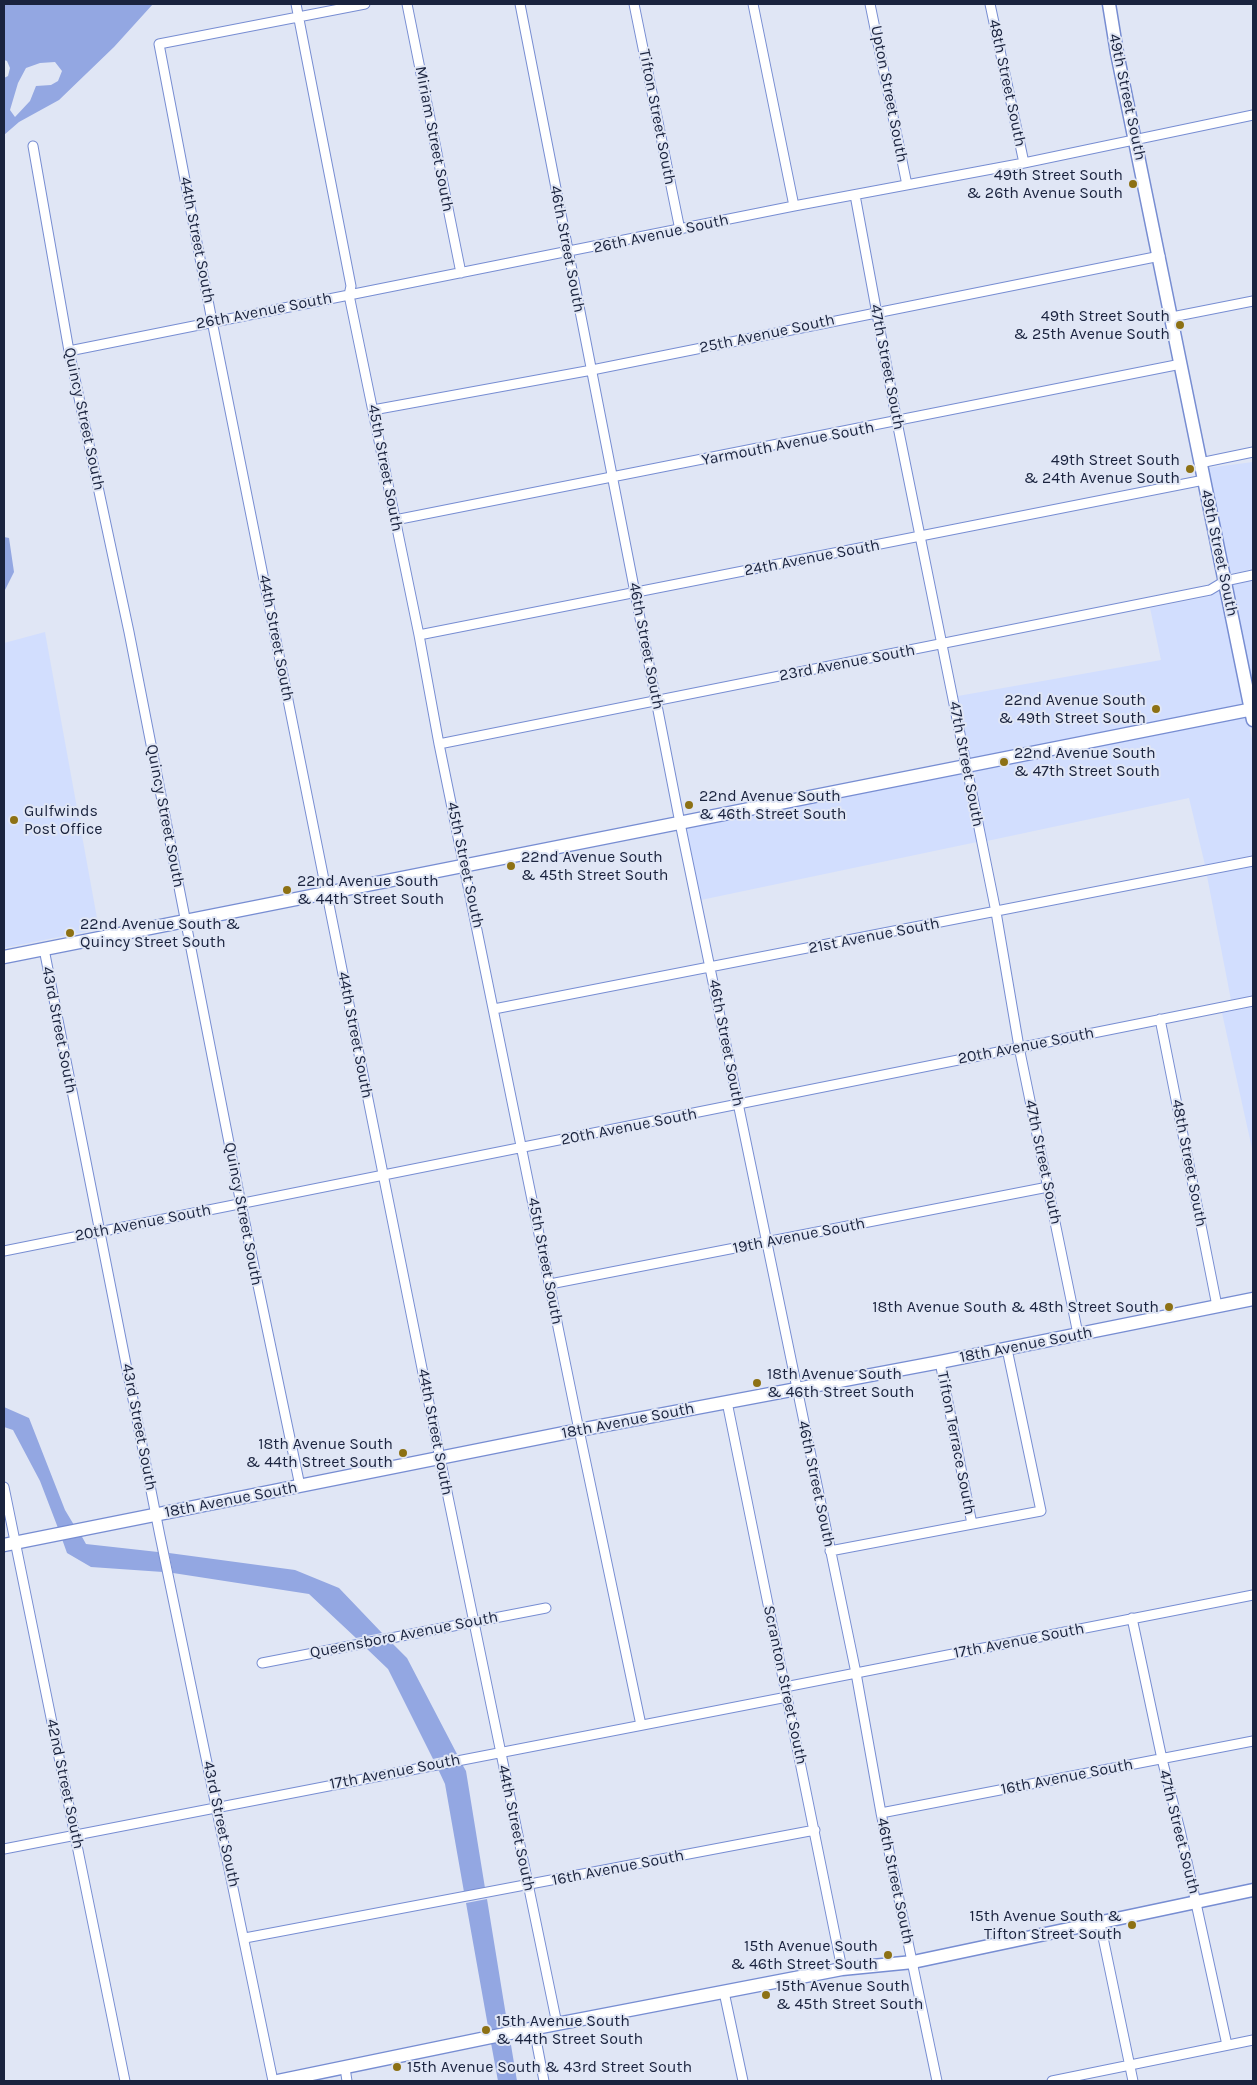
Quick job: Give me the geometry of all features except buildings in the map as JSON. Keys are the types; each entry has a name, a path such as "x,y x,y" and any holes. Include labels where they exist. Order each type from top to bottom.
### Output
{"street":[{"name":"45th Street South","path":"296,4 351,286 349,295 419,634 439,744 641,1724"},
{"path":"298,17 365,4"},
{"name":"Miriam Street South","path":"407,4 461,274"},
{"name":"46th Street South","path":"520,4 680,823 856,1673 881,1813 937,2081"},
{"name":"Tifton Street South","path":"634,4 680,230"},
{"path":"753,4 794,206"},
{"name":"Upton Street South","path":"870,4 907,185"},
{"name":"48th Street South","path":"990,4 1024,163"},
{"name":"49th Street South","path":"1109,4 1117,53 1160,256 1200,463 1253,713"},
{"name":"44th Street South","path":"298,17 159,44 212,321 440,1458 557,2024"},
{"path":"1252,115 1253,125"},
{"name":"26th Avenue South","path":"69,350 568,253 794,206 1024,163 1135,138 1252,115"},
{"name":"Quincy Street South","path":"33,146 69,350 129,632 241,1204 300,1486"},
{"name":"47th Street South","path":"855,195 897,422 996,912 1019,1048 1078,1334"},
{"name":"25th Avenue South","path":"373,410 592,370 1160,256"},
{"path":"1172,317 1253,301"},
{"name":"Yarmouth Avenue South","path":"395,520 897,422 1181,364"},
{"path":"1200,463 1253,452"},
{"name":"24th Avenue South","path":"419,634 636,593 1204,480"},
{"name":"23rd Avenue South","path":"439,744 1210,590 1225,581 1253,575"},
{"path":"4,957 966,766 1253,713"},
{"name":"21st Avenue South","path":"494,1009 1253,861"},
{"name":"43rd Street South","path":"44,949 156,1515 245,1938 273,2081"},
{"name":"20th Avenue South","path":"4,1251 1253,1001"},
{"name":"48th Street South","path":"1160,1019 1217,1306"},
{"name":"19th Avenue South","path":"550,1284 1048,1187"},
{"name":"18th Avenue South","path":"9,1544 579,1430 1007,1349 1253,1299"},
{"path":"830,1552 1041,1511 1007,1349"},
{"name":"Tifton Terrace South","path":"940,1362 972,1524"},
{"name":"Scranton Street South","path":"727,1402 842,1969"},
{"name":"42nd Street South","path":"4,1486 9,1544 75,1834 125,2081"},
{"name":"17th Avenue South","path":"785,1687 1253,1595"},
{"name":"Queensboro Avenue South","path":"262,1663 546,1608"},
{"name":"47th Street South","path":"1132,1618 1227,2045"},
{"name":"17th Avenue South","path":"4,1849 786,1697"},
{"name":"16th Avenue South","path":"881,1813 1253,1741"},
{"name":"16th Avenue South","path":"245,1938 815,1830"},
{"path":"278,2081 557,2024 842,1969 913,1962 1253,1890"},
{"path":"1100,1923 1133,2081"},
{"path":"724,1992 743,2081"},
{"path":"534,2029 544,2081"},
{"path":"1052,2081 1253,2040"},
{"path":"345,2068 347,2081"}],"shaded area":[{"path":"1253,462 1253,569 1228,574 1206,468"},
{"path":"1253,581 1253,695 1231,585"},
{"path":"1221,590 1245,705 970,760 958,696 1161,660 1150,608 1211,596"},
{"path":"45,632 99,929 4,948 4,643"},
{"path":"1247,716 1253,745 1253,855 1205,865 1189,798 987,841 972,770"},
{"path":"963,772 977,842 701,900 686,827"},
{"path":"1253,866 1253,995 1231,1000 1207,876"},
{"path":"1253,1007 1253,1153 1222,1013"}],"water":[{"path":"4,4 153,4 114,47 59,100 19,122 4,135 4,78 8,76 10,68 7,61 4,60","holes":["55,62 62,71 58,81 51,85 36,86 30,101 15,117 10,110 18,83 26,68 40,63"]},
{"path":"4,537 9,538 14,572 4,592"},
{"path":"4,1407 29,1418 65,1510 74,1525 58,1528 40,1481 13,1430 4,1427"},
{"path":"81,1535 86,1544 158,1552 163,1572 91,1567 67,1553 62,1539"},
{"path":"169,1553 295,1570 339,1588 382,1633 356,1638 309,1594 173,1573"},
{"path":"392,1643 407,1658 457,1754 433,1759 388,1669 366,1648"},
{"path":"462,1764 466,1771 485,1888 464,1892 445,1784 438,1769"},
{"path":"487,1899 508,2028 489,2032 466,1903"},
{"path":"510,2039 517,2081 498,2081 491,2043"}],"place":[{"name":"49th Street South & 26th Avenue South","path":"1133,184"},
{"name":"49th Street South & 25th Avenue South","path":"1180,325"},
{"name":"49th Street South & 24th Avenue South","path":"1190,469"},
{"name":"22nd Avenue South & 49th Street South","path":"1156,709"},
{"name":"22nd Avenue South & 47th Street South","path":"1004,762"},
{"name":"22nd Avenue South & 46th Street South","path":"689,805"},
{"name":"Gulfwinds Post Office","path":"14,820"},
{"name":"22nd Avenue South & 45th Street South","path":"511,866"},
{"name":"22nd Avenue South & 44th Street South","path":"287,890"},
{"name":"22nd Avenue South & Quincy Street South","path":"70,933"},
{"name":"18th Avenue South & 48th Street South","path":"1169,1307"},
{"name":"18th Avenue South & 46th Street South","path":"757,1383"},
{"name":"18th Avenue South & 44th Street South","path":"403,1453"},
{"name":"15th Avenue South & Tifton Street South","path":"1132,1925"},
{"name":"15th Avenue South & 46th Street South","path":"888,1955"},
{"name":"15th Avenue South & 45th Street South","path":"766,1995"},
{"name":"15th Avenue South & 44th Street South","path":"486,2030"},
{"name":"15th Avenue South & 43rd Street South","path":"397,2067"}]}
